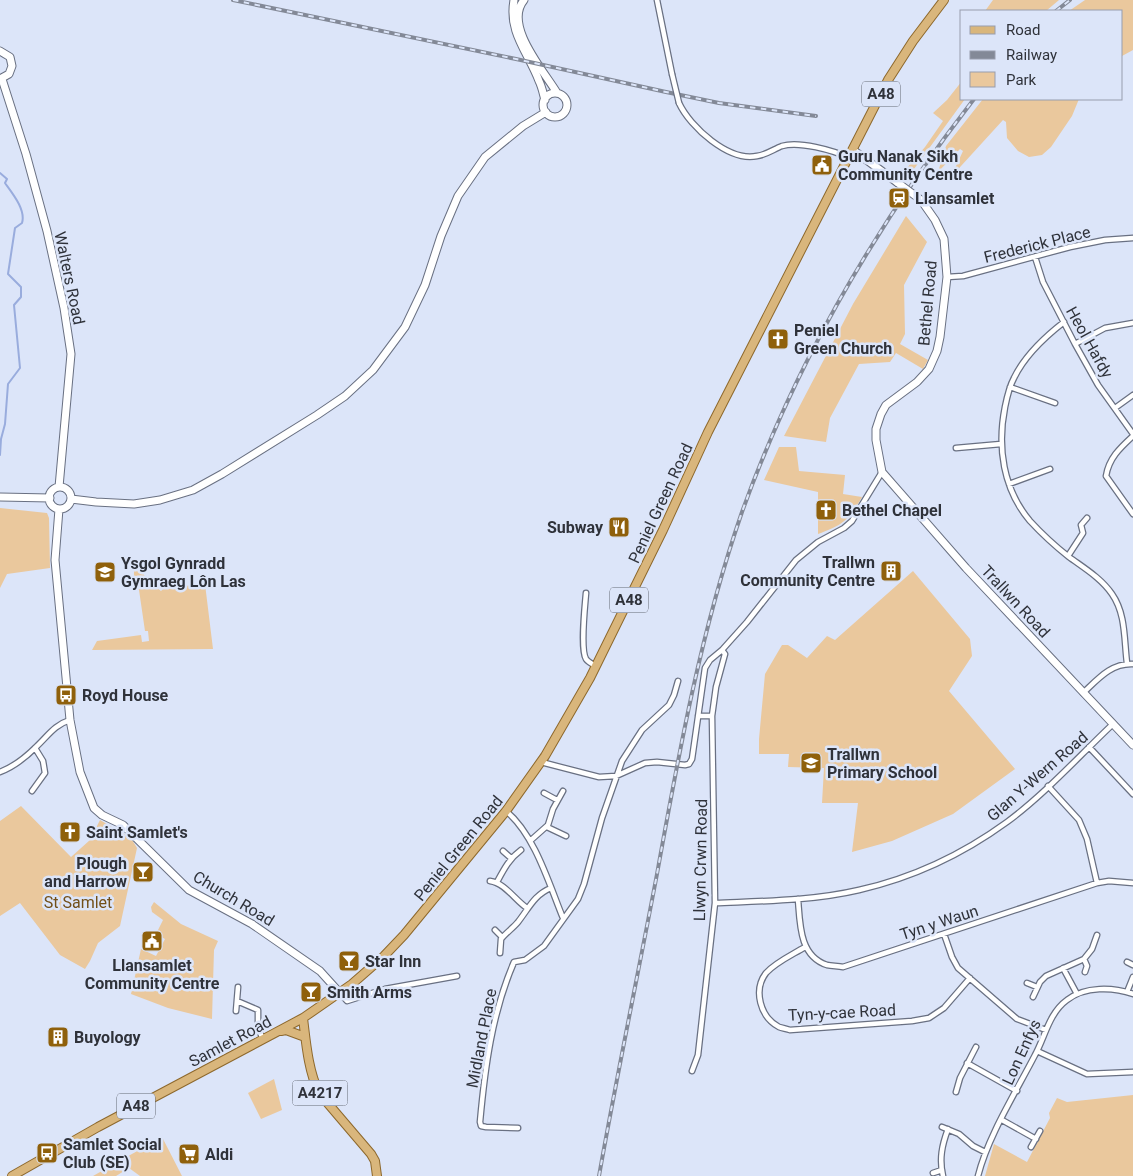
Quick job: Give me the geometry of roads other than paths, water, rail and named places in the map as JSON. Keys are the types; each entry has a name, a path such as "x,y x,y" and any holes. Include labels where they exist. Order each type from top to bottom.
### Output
{"main road":[{"name":"Peniel Green Road","path":"303,1018 366,972 404,935 506,811 541,762 570,715 596,666 713,424 895,67 944,0"},
{"name":"Samlet Road","path":"12,1176 98,1127 303,1018"},
{"name":"A4217","path":"303,1018 305,1037 319,1093 371,1154 377,1176"},
{"path":"274,1033 286,1030 305,1037"}],"street":[{"path":"514,0 512,17 515,30 540,81 546,112"},
{"path":"524,0 517,16 526,45 557,93 561,94 566,100 565,111 556,116 546,112"},
{"path":"657,0 679,103 686,114 709,138 725,149 741,156 757,156 790,145 830,150 848,158"},
{"path":"0,51 10,57 12,66 9,74 1,79"},
{"name":"Walters Road","path":"1,79 26,154 47,231 64,308 71,354 59,487"},
{"path":"545,100 549,95 557,93"},
{"path":"71,499 134,504 160,500 192,490 222,474 317,416 345,396 373,370 405,327 424,285 440,236 463,188 485,157 522,126 546,112"},
{"name":"Bethel Road","path":"852,150 921,200 935,220 944,239 947,276 940,337 934,361 917,382 886,405 879,421 876,440 882,472"},
{"name":"Frederick Place","path":"947,276 963,276 1070,247 1105,240 1133,238"},
{"name":"Heol Hafdy","path":"1035,257 1043,282 1075,344 1098,384 1133,435"},
{"path":"1064,322 1048,335 1014,376 1003,417 1001,444 1003,464 1018,505 1031,522 1068,556 1094,575 1112,594 1122,611 1126,663"},
{"path":"1075,344 1105,328 1133,323"},
{"path":"1010,387 1055,403"},
{"path":"1114,408 1133,395"},
{"path":"1133,435 1114,455 1108,465 1106,476 1133,514"},
{"path":"956,448 1001,444"},
{"path":"1009,484 1050,468"},
{"path":"541,762 599,777 616,776 645,764 657,762 689,764 692,759 705,668 710,660 722,650 747,622 796,560 818,542 852,522 882,472"},
{"name":"Trallwn Road","path":"882,472 966,568 1133,746"},
{"path":"59,487 66,489 71,499 67,507 59,509 52,505 50,498 52,491 59,487"},
{"path":"0,497 50,498"},
{"path":"0,772 12,766 35,748 59,723 70,720 55,560 59,509"},
{"path":"1068,556 1083,533 1082,525 1087,518"},
{"path":"586,593 583,637 584,655 589,662 596,666"},
{"name":"Llwyn Crwn Road","path":"692,1071 698,1055 715,903 712,716 716,687 725,654 722,650"},
{"path":"1083,693 1114,666 1126,663 1133,664"},
{"name":"Midland Place","path":"518,1128 486,1127 481,1126 480,1122 486,1064 496,1011 514,962 525,960 544,946 578,899 622,761 642,730 669,705 678,681"},
{"path":"698,716 712,716"},
{"name":"Church Road","path":"70,720 80,772 94,808 102,815 123,825 189,890 252,924 320,971 339,992"},
{"name":"Glan Y-Wern Road","path":"715,903 798,899 859,890 898,879 937,864 971,846 1008,821 1113,724"},
{"path":"1089,747 1133,794"},
{"path":"32,791 45,773 43,761 35,748"},
{"path":"1048,786 1079,820 1087,839 1097,883"},
{"path":"530,841 547,827 557,800 563,791"},
{"path":"544,793 557,800"},
{"path":"506,811 521,825 530,841 563,918"},
{"path":"547,827 566,836"},
{"path":"497,882 511,858 521,850"},
{"path":"503,851 511,858"},
{"path":"490,881 497,882 527,908"},
{"name":"Tyn y Waun","path":"805,947 812,955 826,964 843,967 1097,883 1109,881 1133,883"},
{"path":"500,953 502,937 517,923 536,897 551,888"},
{"path":"798,899 800,931 805,947"},
{"path":"495,930 502,937"},
{"path":"944,934 952,958 958,968 1017,1019 1046,1030"},
{"path":"1033,997 1040,982 1046,976 1084,959 1092,949 1097,934"},
{"name":"Tyn-y-cae Road","path":"805,947 775,965 766,973 759,988 760,999 767,1016 779,1027 790,1030 912,1021 929,1018 944,1008 970,978"},
{"path":"1084,959 1087,966 1085,972"},
{"path":"1127,962 1133,965"},
{"path":"1063,968 1077,994"},
{"path":"339,992 347,1001 385,989 457,976"},
{"path":"1127,992 1133,976"},
{"path":"1027,983 1037,988"},
{"path":"236,1011 238,987"},
{"name":"Lon Enfys","path":"978,1176 985,1152 1038,1051 1057,1009 1067,999 1085,991 1099,989 1133,994"},
{"path":"236,1001 258,1010 258,1028 263,1039"},
{"path":"956,1092 960,1078 976,1047"},
{"path":"1038,1051 1087,1074 1133,1072"},
{"path":"968,1063 1017,1091"},
{"path":"1002,1120 1036,1139"},
{"path":"942,1127 959,1134 973,1146 985,1152"},
{"path":"933,1173 942,1173 940,1163 941,1151 948,1129"},
{"path":"1031,1147 1040,1131"}],"waterway":[{"path":"0,173 7,179 5,183 18,202 23,218 22,223 15,228 8,274 21,287 21,297 14,305 20,368 8,384 0,455"}],"railway":[{"path":"233,0 719,103 816,116"},
{"path":"1057,10 1070,0"},
{"path":"599,1176 692,692 727,556 742,512 763,456 787,402 841,296 904,196 973,100"}],"place":[{"name":"Guru Nanak Sikh Community Centre","path":"822,165"},
{"name":"Llansamlet","path":"899,198"},
{"name":"Peniel Green Church","path":"778,339"},
{"name":"Bethel Chapel","path":"826,510"},
{"name":"Subway","path":"619,527"},
{"name":"Trallwn Community Centre","path":"891,571"},
{"name":"Ysgol Gynradd Gymraeg Lôn Las","path":"105,572"},
{"name":"Royd House","path":"66,695"},
{"name":"Trallwn Primary School","path":"811,763"},
{"name":"Saint Samlet's","path":"70,832"},
{"name":"Plough and Harrow","path":"143,872"},
{"name":"Llansamlet Community Centre","path":"152,941"},
{"name":"Star Inn","path":"349,961"},
{"name":"Smith Arms","path":"311,992"},
{"name":"Buyology","path":"58,1037"},
{"name":"Samlet Social Club (SE)","path":"47,1153"},
{"name":"Aldi","path":"189,1154"}],"park label":[{"name":"St Samlet","path":"78,902"}]}
